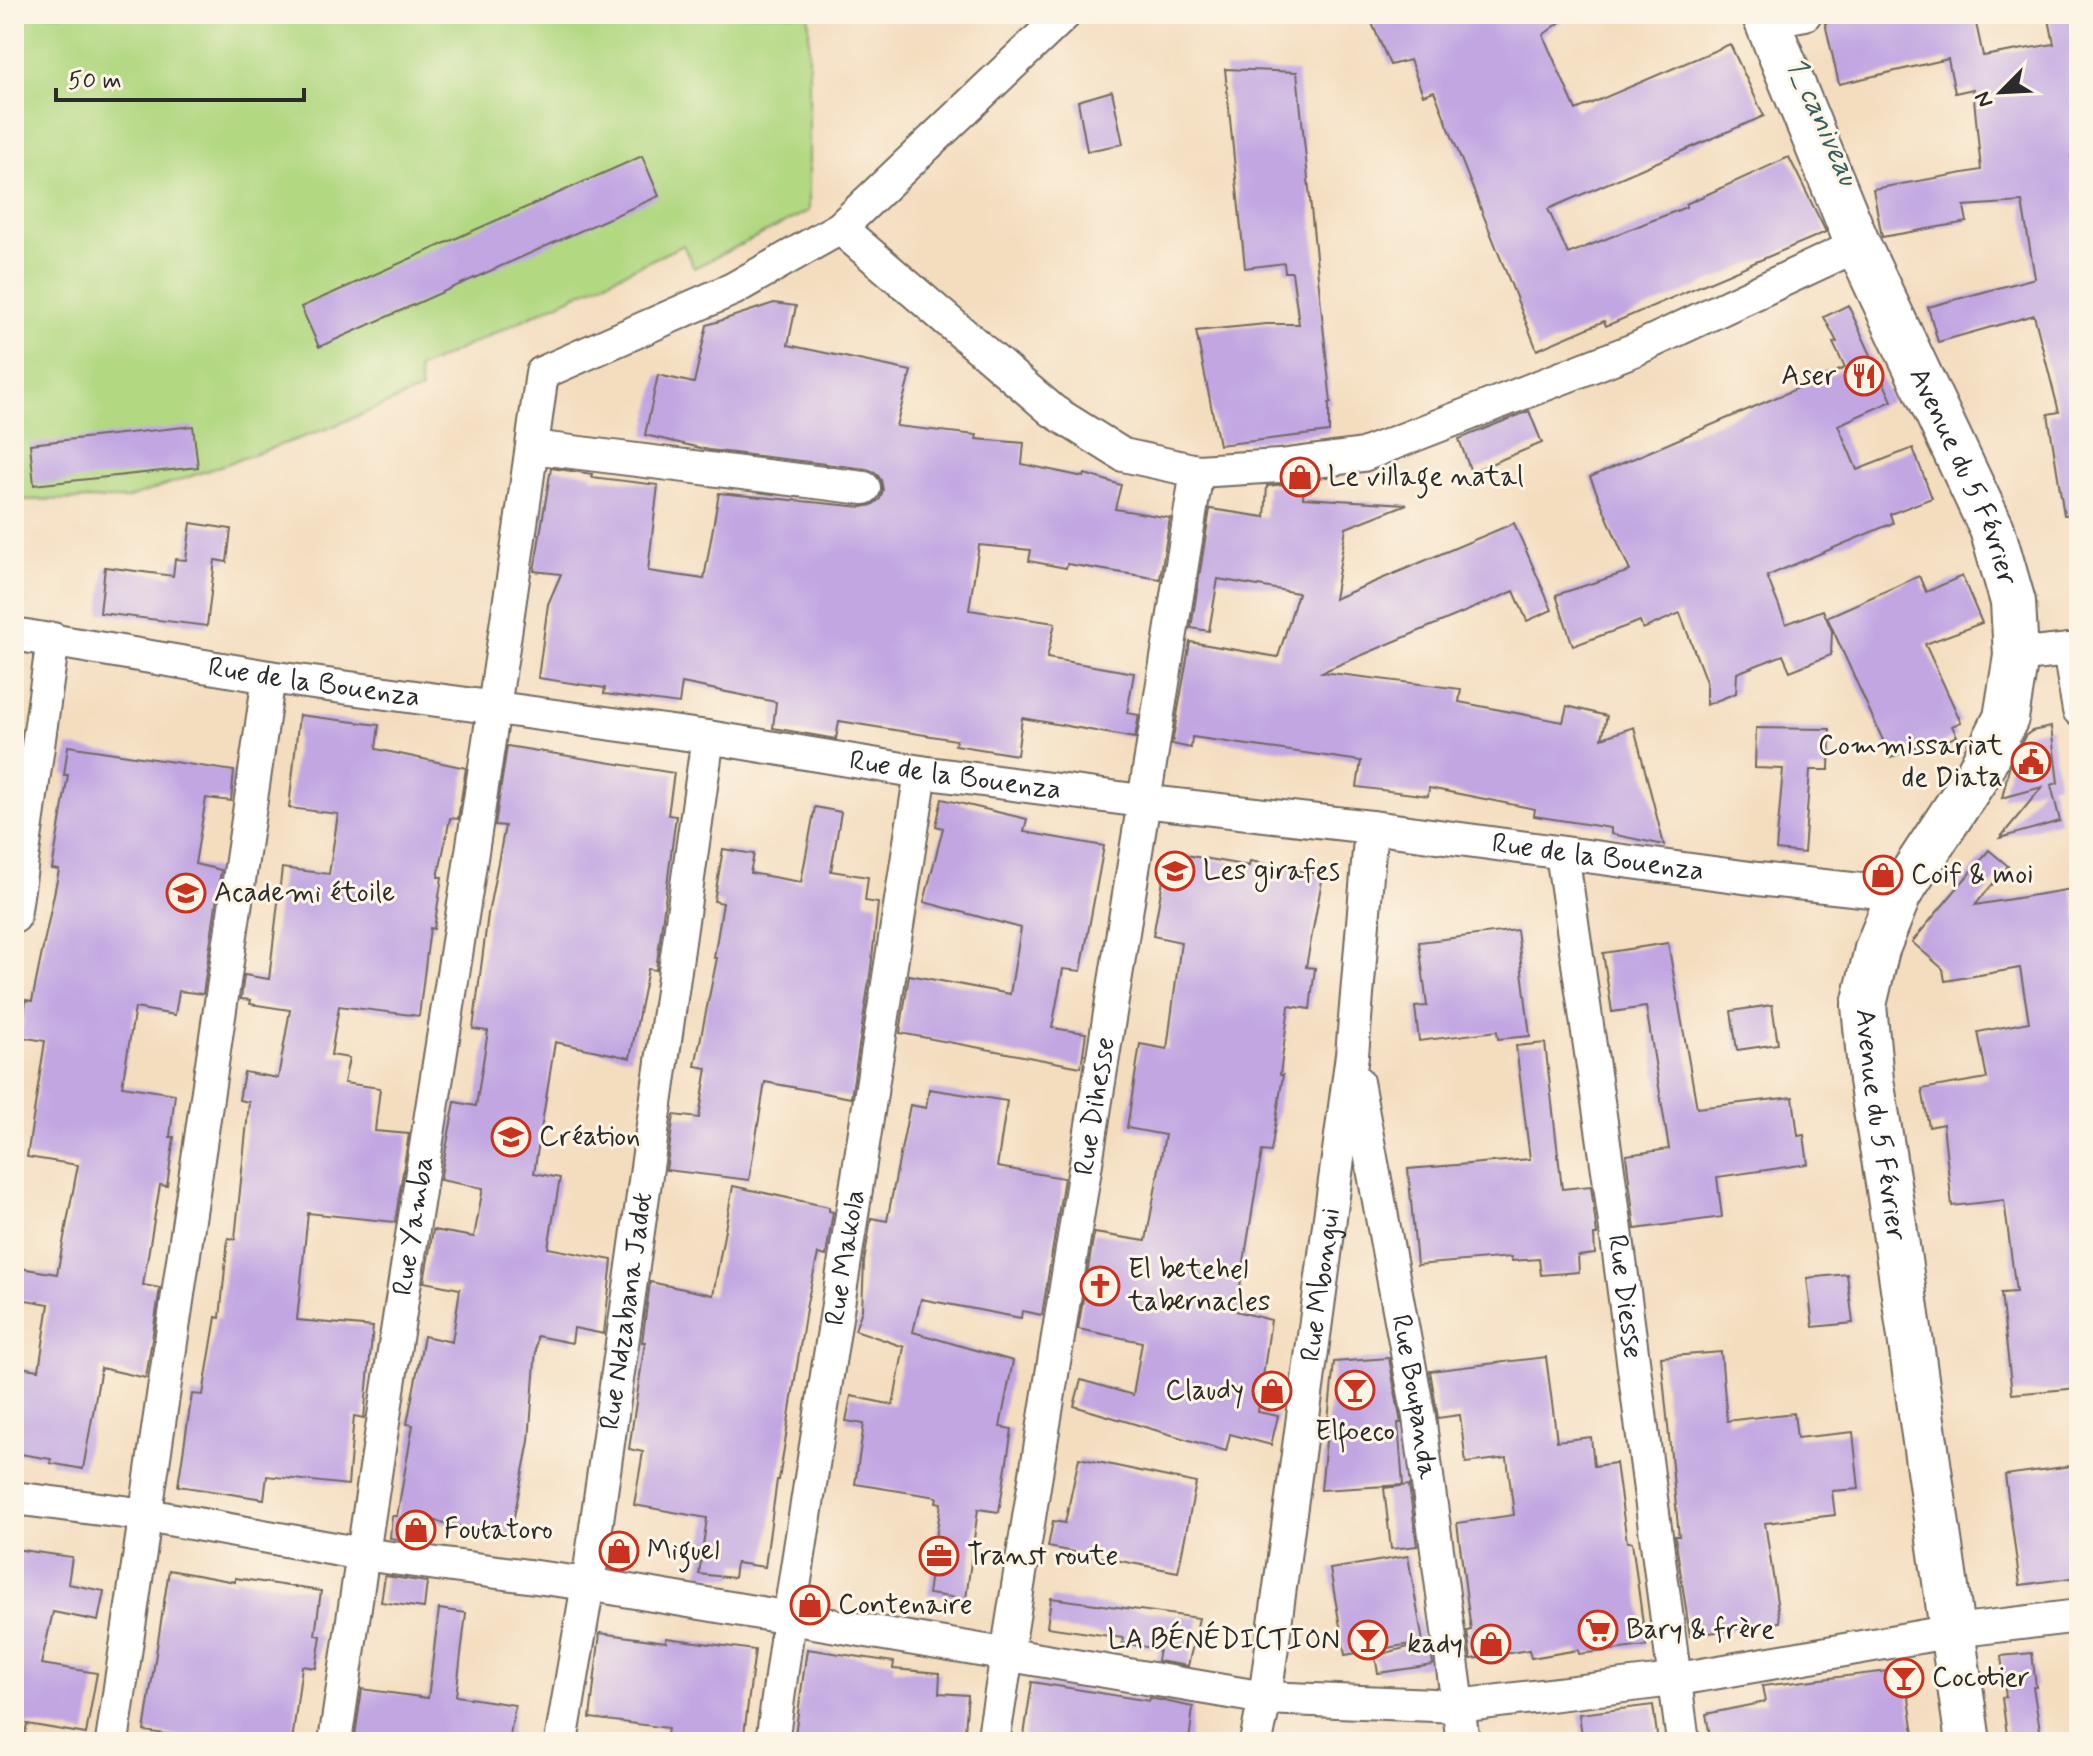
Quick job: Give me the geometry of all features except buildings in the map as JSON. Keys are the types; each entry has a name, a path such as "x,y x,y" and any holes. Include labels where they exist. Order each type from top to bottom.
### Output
{"street":[{"path":"1065,14 840,228 1053,411 1123,455 1197,471 1280,466 1363,455 1636,349 1858,245"},
{"name":"Avenue du 5 Février","path":"1779,16 1858,245 1992,529 2013,602 2016,656 2006,718 1978,774 1899,894 1877,949 1864,1005 1871,1080 1968,1742"},
{"name":"Rue Yamba","path":"335,1742 495,710 542,373 733,289 840,228"},
{"path":"532,447 864,488"},
{"name":"Rue Dihesse","path":"993,1742 1197,471"},
{"name":"Rue de la Bouenza","path":"14,634 269,677 708,737 921,772 1899,894"},
{"path":"14,917 53,639"},
{"path":"2016,656 2074,650 2079,710"},
{"path":"112,1742 269,677"},
{"name":"Rue Ndzabana Jadot","path":"561,1742 588,1584 708,737"},
{"name":"Rue Makola","path":"772,1742 921,772"},
{"name":"Rue Mbongui","path":"1256,1742 1265,1698 1352,1055 1371,827"},
{"name":"Rue Diesse","path":"1562,853 1609,1177 1683,1742"},
{"name":"Rue Boupanda","path":"1352,1055 1419,1417 1463,1742"},
{"path":"14,1498 147,1515 362,1554 588,1584 1265,1698 1458,1706 1673,1680 1953,1631 2079,1616"}],"green space":[{"path":"14,14 809,14 809,211 694,268 683,245 418,369 421,390 326,429 126,499 14,500"}],"place":[{"name":"Aser","path":"1864,376"},
{"name":"Le village natal","path":"1300,477"},
{"name":"Commissariat de Diata","path":"2031,762"},
{"name":"Les girafes","path":"1175,871"},
{"name":"Coif & moi","path":"1883,875"},
{"name":"Academi étoile","path":"186,893"},
{"name":"Création","path":"511,1137"},
{"name":"El betehel tabernacles","path":"1100,1286"},
{"name":"Elfoeco","path":"1355,1390"},
{"name":"Claudy","path":"1272,1391"},
{"name":"Foutatoro","path":"416,1530"},
{"name":"Miguel","path":"619,1551"},
{"name":"Transt route","path":"939,1556"},
{"name":"Contenaire","path":"810,1605"},
{"name":"Bary & frère","path":"1598,1630"},
{"name":"LA BÉNÉDICTION","path":"1368,1640"},
{"name":"kady","path":"1491,1644"},
{"name":"Cocotier","path":"1904,1678"}],"water label":[{"name":"1_caniveau","path":"1822,121"}]}
